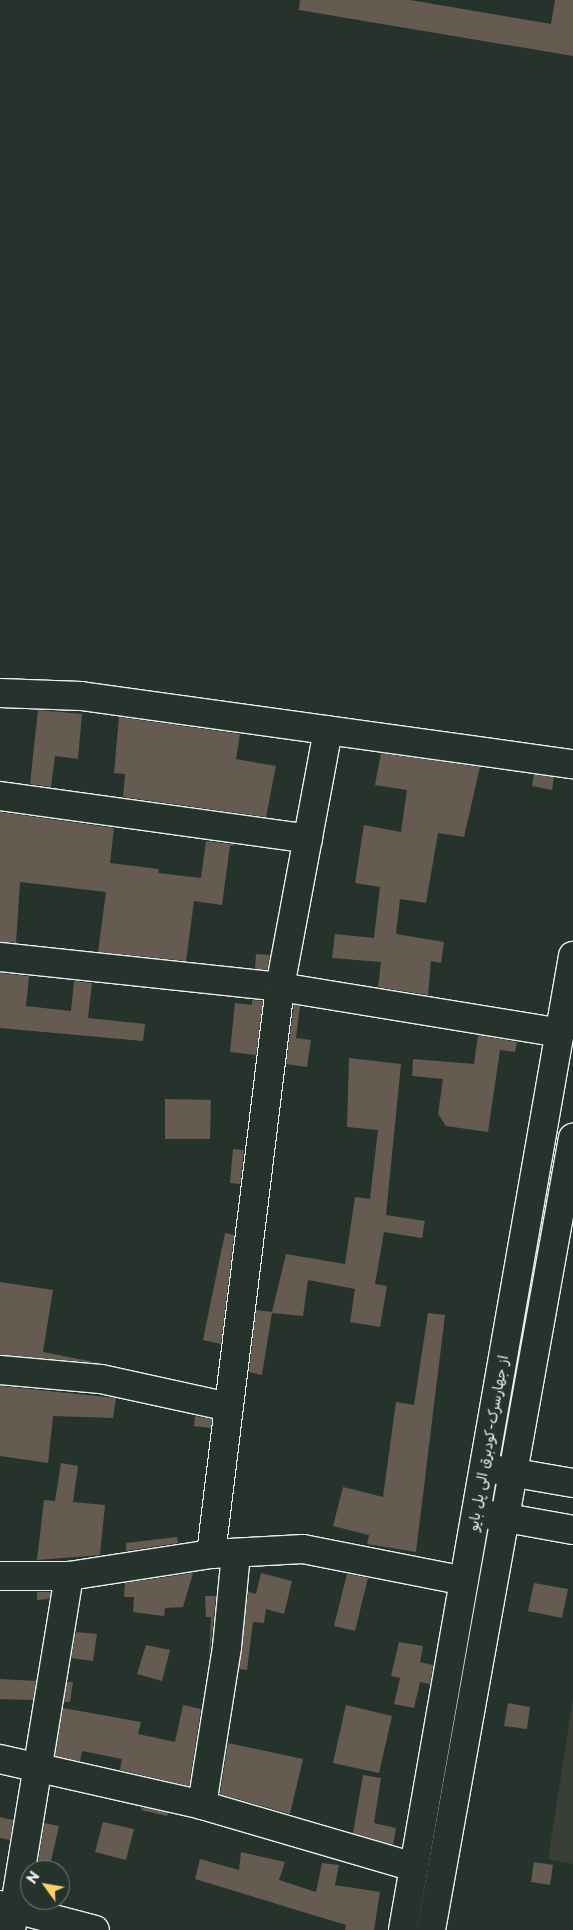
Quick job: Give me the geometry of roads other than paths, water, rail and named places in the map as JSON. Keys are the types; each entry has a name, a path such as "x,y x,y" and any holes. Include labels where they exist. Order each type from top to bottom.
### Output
{"street":[{"path":"0,693 81,696 573,764"},
{"path":"202,1806 225,1665 223,1553 225,1406 280,987 328,730"},
{"path":"0,796 308,839"},
{"name":"از جهارسرک-کودبرق الی پل بایو","path":"403,1930 573,956"},
{"path":"0,957 280,987 560,1033"},
{"path":"431,1930 508,1518 573,1138"},
{"path":"0,1370 102,1379 225,1406"},
{"path":"484,1467 573,1483"},
{"path":"476,1512 573,1530"},
{"path":"0,1576 69,1576 223,1553 303,1549 464,1581"},
{"path":"69,1576 40,1766 9,1914 95,1930"},
{"path":"0,1759 40,1766 202,1806 414,1867"}]}
